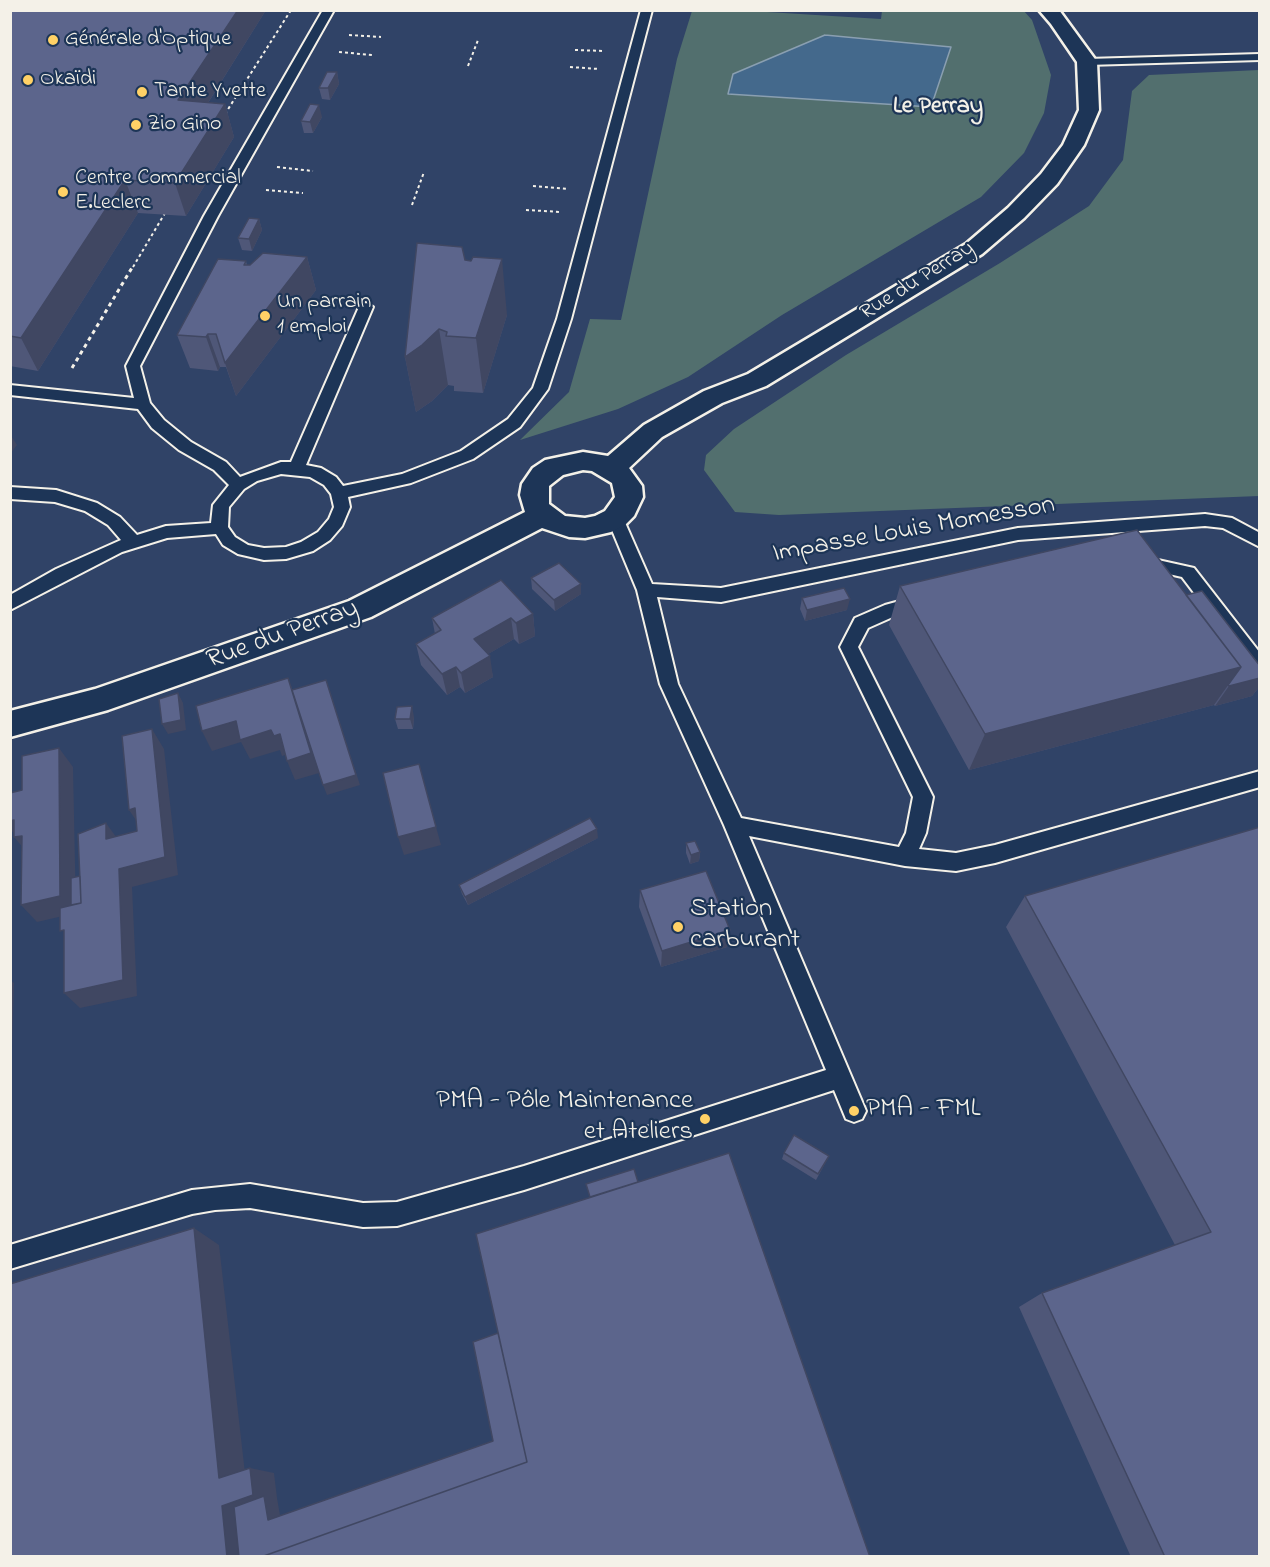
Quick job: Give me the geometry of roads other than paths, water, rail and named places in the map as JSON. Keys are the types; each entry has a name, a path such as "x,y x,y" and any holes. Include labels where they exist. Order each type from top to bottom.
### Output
{"street":[{"path":"1048,10 1058,20 1087,62"},
{"name":"Rue du Perray","path":"611,468 653,431 713,397 757,380 974,249 1016,213 1049,179 1072,145 1089,110 1087,62"},
{"path":"568,462 598,462 611,468 622,476 628,486 629,498 624,509 615,518 601,525 585,528 569,527 555,523 543,515 536,506 534,495 537,484 543,475 555,467 568,462"},
{"name":"Rue du Perray","path":"10,724 97,701 360,609 543,515"}],"lane":[{"path":"238,485 219,466 185,447 158,424 143,404 133,366 211,216 329,10"},
{"path":"339,493 405,479 467,455 514,423 540,390 564,319 647,10"},
{"path":"1087,62 1260,57"},
{"path":"297,468 366,307"},
{"path":"10,390 143,404"},
{"path":"297,468 315,472 330,481 339,493 342,507 336,522 324,536 307,547 286,553 264,554 244,550 229,541 220,528 221,506 238,485 265,471 297,468"},
{"path":"10,493 56,496 90,507 114,521 134,543"},
{"path":"615,518 646,590 669,684 734,825 854,1111"},
{"name":"Impasse Louis Momesson","path":"646,590 721,595 1018,534 1205,520 1226,522 1260,541"},
{"path":"10,604 62,574 134,543 166,532 220,528"},
{"path":"1125,561 1145,562 1188,572 1260,667"},
{"path":"905,857 916,833 923,797 849,647 861,623 891,610 937,599"},
{"path":"734,825 905,857 956,862 985,856 1260,779"},
{"path":"10,1257 192,1202 214,1198 250,1196 363,1215 397,1214 524,1178 840,1077"}],"water":[{"path":"825,35 951,47 931,107 728,94 733,74"}],"place":[{"name":"Générale d'Optique","path":"53,40"},
{"name":"Okaïdi","path":"28,80"},
{"name":"Tante Yvette","path":"142,92"},
{"name":"Zio Gino","path":"136,125"},
{"name":"Centre Commercial E.Leclerc","path":"63,192"},
{"name":"Un parrain 1 emploi","path":"265,316"},
{"name":"Station carburant","path":"678,927"},
{"name":"PMA - FML","path":"854,1111"},
{"name":"PMA - Pôle Maintenance et Ateliers","path":"705,1119"}],"district":[{"name":"Le Perray","path":"938,108"}]}
